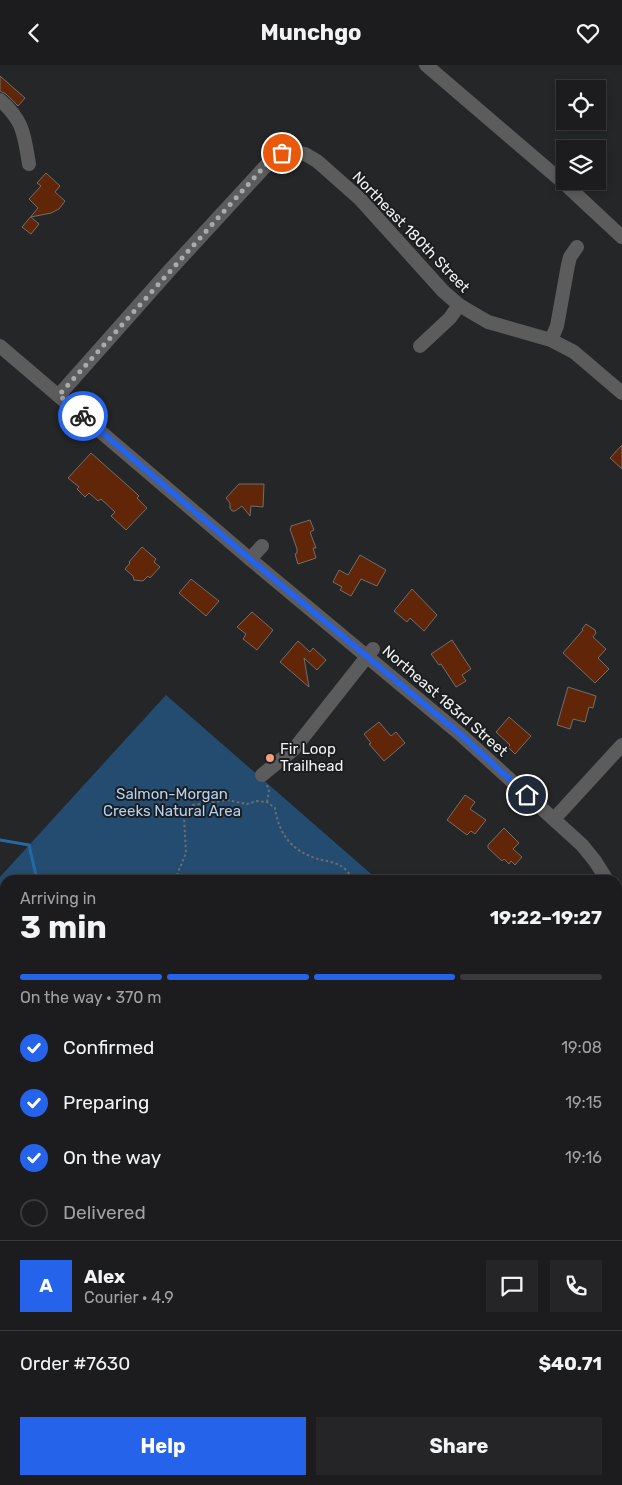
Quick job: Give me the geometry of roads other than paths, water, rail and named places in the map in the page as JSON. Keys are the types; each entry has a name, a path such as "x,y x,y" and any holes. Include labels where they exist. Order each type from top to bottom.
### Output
{"street":[{"path":"426,65 565,184 622,237"},
{"path":"0,100 9,108 22,126 29,165"},
{"name":"Northeast 180th Street","path":"59,395 273,158 282,153 295,152 305,153 318,161 360,199 443,291 459,305 488,323 551,340 574,352 621,389"},
{"path":"551,340 557,326 570,257 577,247"},
{"path":"420,346 450,318 459,305"},
{"name":"Northeast 183rd Street","path":"0,346 250,559 370,653 582,845 604,875"},
{"path":"250,559 262,546"},
{"path":"262,775 294,749 370,653"},
{"path":"554,819 622,745"}],"waterway":[{"path":"0,840 29,845 36,875"}],"place":[{"name":"Fir Loop Trailhead","path":"270,758"}],"park label":[{"name":"Salmon-Morgan Creeks Natural Area","path":"172,802"}]}
